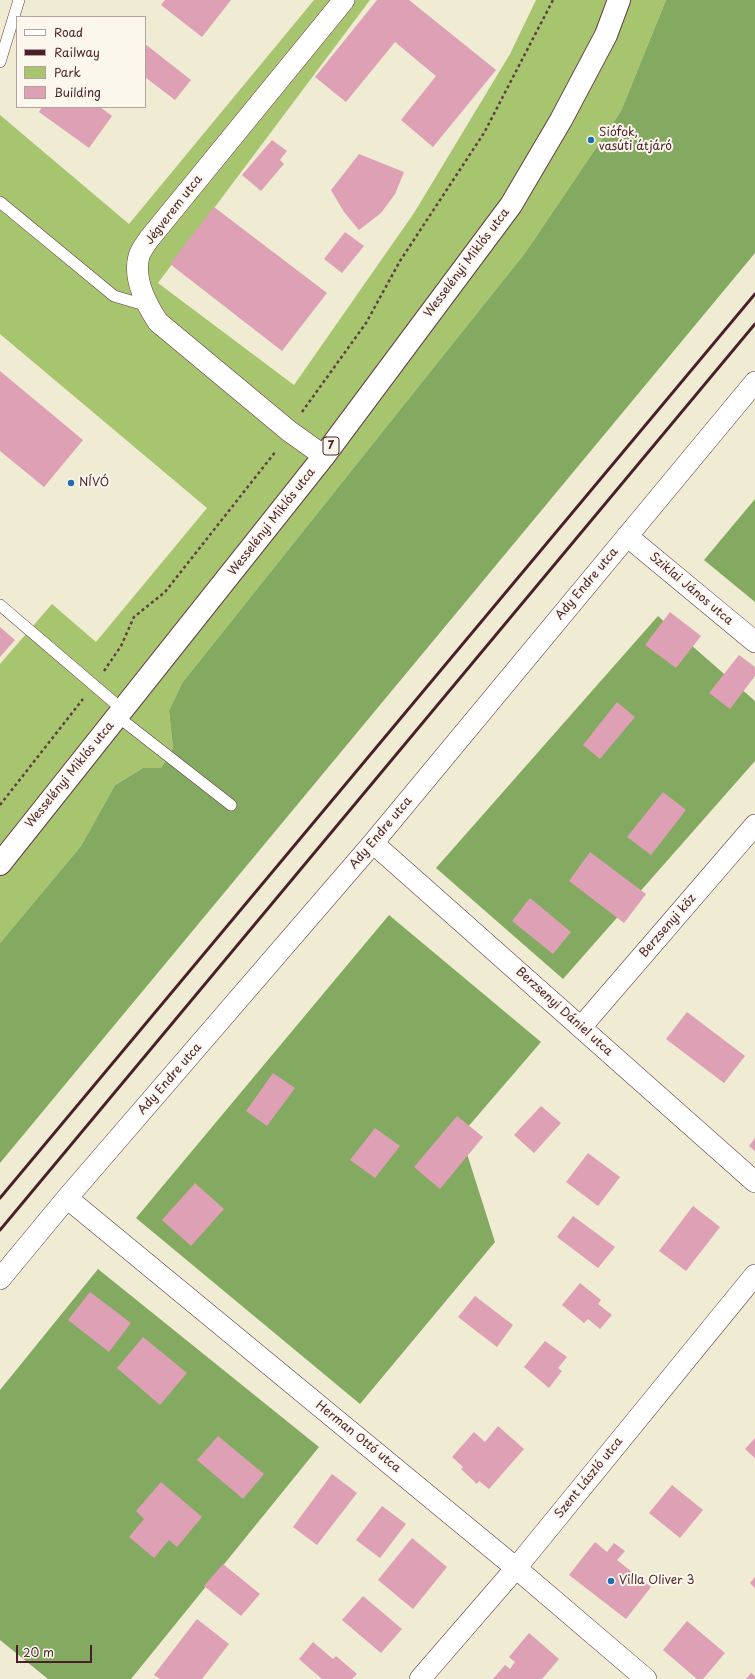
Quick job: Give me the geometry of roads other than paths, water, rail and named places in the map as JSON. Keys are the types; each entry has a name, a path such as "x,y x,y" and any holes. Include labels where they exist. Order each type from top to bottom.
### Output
{"main road":[{"name":"Wesselényi Miklós utca","path":"0,864 324,456 511,205 561,120 606,35 619,0"}],"street":[{"name":"Jégverem utca","path":"324,456 289,431 158,322 148,306 137,269 139,255 149,240 344,0"},
{"name":"Ady Endre utca","path":"0,1279 67,1198 373,843 755,382"},
{"name":"Sziklai János utca","path":"627,536 755,642"},
{"name":"Berzsenyi köz","path":"581,1027 755,825"},
{"name":"Berzsenyi Dániel utca","path":"373,843 755,1182"},
{"name":"Herman Ottó utca","path":"67,1198 516,1568 646,1679"},
{"name":"Szent László utca","path":"420,1679 516,1568 755,1275"}],"lane":[{"path":"0,62 19,0"},
{"path":"0,202 114,296 148,306"},
{"path":"0,606 120,713 231,805"}],"railway":[{"path":"0,1198 755,294"},
{"path":"0,1230 755,324"}],"place":[{"name":"Siófok, vasúti átjáró","path":"591,140"},
{"name":"NÍVÓ","path":"71,483"},
{"name":"Villa Oliver 3","path":"611,1581"}]}
